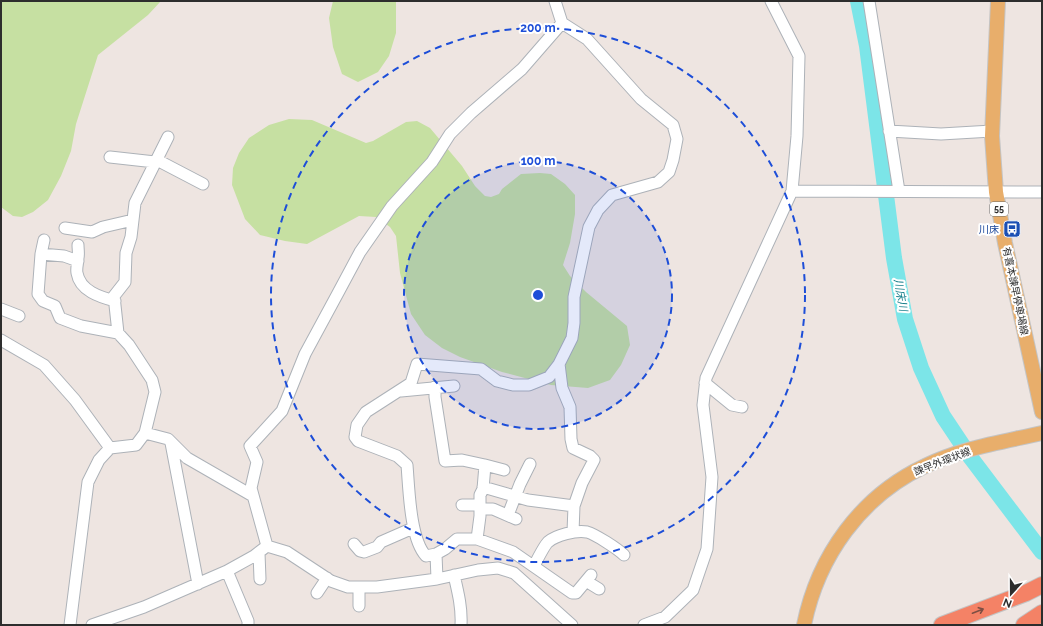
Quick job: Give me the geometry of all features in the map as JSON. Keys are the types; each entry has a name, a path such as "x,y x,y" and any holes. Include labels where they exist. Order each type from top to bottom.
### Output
{"highway":[{"path":"942,625 1026,593 1042,585"}],"main road":[{"name":"有喜本諫早停車場線","path":"998,1 992,131 996,192 1005,243 1042,412"},
{"name":"諫早外環状線","path":"804,625 812,594 819,576 832,551 854,520 870,503 887,489 905,476 926,465 950,456 988,445 1042,433"}],"street":[{"path":"555,1 562,23 588,39 641,99 673,125 677,140 669,172 658,182 612,195 598,210 589,227 574,297 574,324 572,338 559,364 549,378 529,385 514,385 497,380 481,369 417,364 411,383 366,412 357,425 355,437 358,441 397,456 407,466 413,528 422,552 426,556 436,554 457,539 477,539 513,552 572,593 576,593 589,578 599,589"},
{"path":"644,625 665,617 693,590 707,549 712,477 703,405 706,378 792,191 797,136 799,56 771,1"},
{"path":"869,1 898,191"},
{"path":"260,579 263,550 251,488 257,462 250,446 282,411 305,354 360,252 392,206 432,162 450,134 471,113 522,69 562,23"},
{"path":"889,131 941,134 992,131"},
{"path":"118,333 114,296 125,282 126,253 131,237 135,203 168,137"},
{"path":"110,157 156,161 203,184"},
{"path":"792,191 1042,192"},
{"path":"65,228 92,232 103,227 133,220"},
{"path":"44,240 41,254 38,294 43,301 54,306 60,318 81,326 118,333 130,345 152,380 155,392 145,433 136,445 110,448 99,460 88,482 70,625"},
{"path":"78,245 76,272 79,282 100,296 115,301"},
{"path":"41,254 64,256 78,261"},
{"path":"1,309 20,316"},
{"path":"1,340 44,365 74,400 110,448"},
{"path":"559,364 562,388 570,407 571,439 573,448 590,456 594,460 582,483 574,506 573,532"},
{"path":"705,383 732,405 742,407"},
{"path":"398,391 454,386"},
{"path":"435,387 435,397 445,461 462,460 504,470"},
{"path":"145,433 168,439 186,458 253,496"},
{"path":"171,443 198,584"},
{"path":"462,505 493,509 512,517 515,497 530,464"},
{"path":"477,539 480,516 480,495 483,487 485,465"},
{"path":"483,487 533,501 574,506"},
{"path":"354,544 360,551 364,552 377,548 381,542 413,528"},
{"path":"534,566 547,543 559,536 579,531 588,532 619,550 624,555"},
{"path":"92,625 144,607 198,584 227,571 263,550 287,552 331,581 348,587 377,587 437,579 478,570 498,568 514,573 572,625"},
{"path":"436,554 437,579"},
{"path":"227,571 248,621 248,625"},
{"path":"454,575 460,599 461,625"},
{"path":"317,593 327,578"},
{"path":"359,587 359,606"}],"green space":[{"path":"1,1 161,1 148,15 98,55 76,124 71,151 61,176 48,200 33,212 22,217 13,216 1,207"},
{"path":"333,1 396,1 396,33 389,56 378,72 358,82 342,74 333,47 329,18"},
{"path":"289,119 312,120 366,143 373,141 406,122 417,121 430,128 462,166 475,186 485,196 491,197 499,194 502,189 521,174 551,174 565,184 575,195 575,214 570,243 563,265 570,276 586,292 627,326 630,345 621,365 610,380 588,388 551,385 502,372 460,357 442,348 425,335 411,314 400,273 396,236 390,227 376,217 359,216 307,244 260,235 245,219 232,185 233,168 239,153 249,138 269,125"}],"waterway":[{"name":"川床川","path":"858,1 867,46 894,258 905,319 921,368 943,416 971,458 1042,552"}],"place":[{"name":"川床","path":"1012,229"}]}
